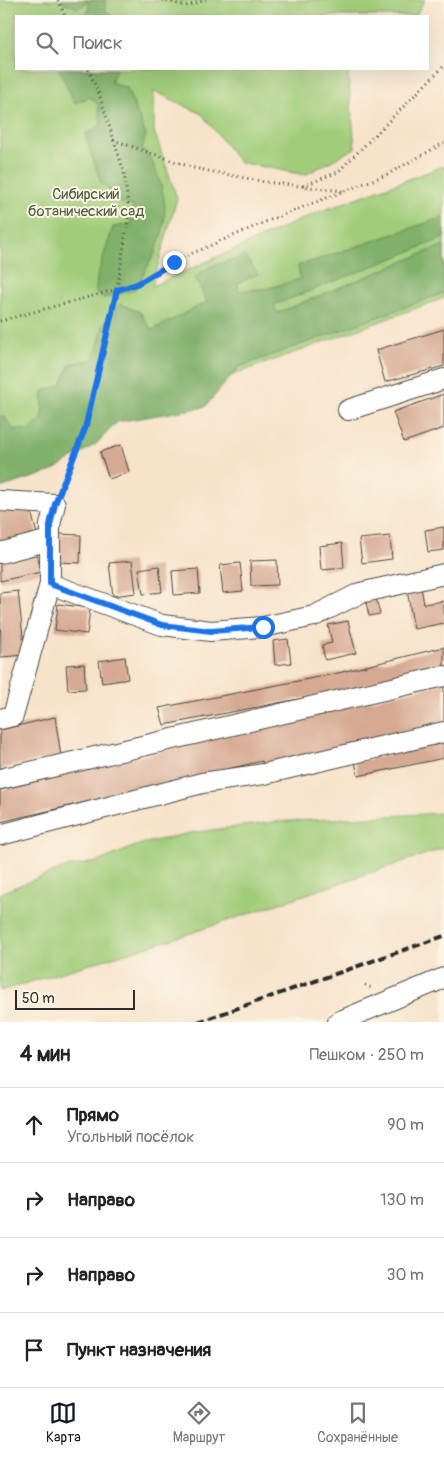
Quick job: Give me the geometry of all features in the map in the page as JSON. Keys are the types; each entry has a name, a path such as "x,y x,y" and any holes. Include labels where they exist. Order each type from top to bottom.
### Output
{"street":[{"path":"348,410 444,379"},
{"path":"0,501 55,504 50,525 50,584 7,717"},
{"path":"0,553 50,540"},
{"path":"50,584 162,625 211,631 263,627 314,616 360,593 444,574"},
{"path":"0,779 444,676"},
{"path":"0,835 202,783 264,774 444,732"},
{"path":"338,1022 444,978"}],"path":[{"path":"58,0 65,15"},
{"path":"162,0 186,6 206,0"},
{"path":"302,186 338,172 444,66"},
{"path":"55,504 85,429 117,290 128,212 124,172 99,94 88,70"},
{"path":"113,140 194,168 343,191"},
{"path":"0,321 137,284 174,262 388,174 444,143"}],"green space":[{"name":"Сибирский ботанический сад","path":"0,0 425,0 416,15 15,15 15,70 355,70 348,74 355,148 305,175 239,162 202,114 154,91 154,131 177,198 152,286 316,213 444,166 444,298 85,429 0,482"},
{"path":"63,0 105,0 106,12 110,15 84,15 89,10 88,2 78,8 64,3"},
{"path":"59,70 116,70 111,82 127,88 146,135 142,149 148,154 157,174 165,206 164,221 156,249 134,290 104,298 96,292 97,277 113,227 131,224 133,206 114,200 109,189 101,183 85,135 101,125 98,104 90,97 75,103"},
{"path":"444,217 444,238 274,305 277,313 444,245 444,293 239,367 205,407 117,422 96,444 50,472 0,488 0,416 5,417 13,429 27,430 42,420 43,391 61,385 70,364 94,359 104,323 120,304 140,312 152,330 207,302 195,278 209,267 245,256 258,274 238,283 238,291 269,288 300,279 298,266"},
{"path":"444,813 444,848 176,938 0,991 0,893 67,867 97,862 141,844 190,833 273,822"}],"building":[{"path":"444,329 444,366 385,382 376,350"},
{"path":"444,394 444,428 404,442 393,412"},
{"path":"121,445 129,472 109,479 100,452"},
{"path":"29,504 37,534 0,544 0,512"},
{"path":"444,527 444,550 428,552 425,530"},
{"path":"59,534 81,535 80,563 59,562"},
{"path":"390,536 392,559 362,563 359,539"},
{"path":"342,543 344,568 321,570 319,546"},
{"path":"37,554 41,572 0,581 0,562"},
{"path":"277,560 278,585 251,586 250,561"},
{"path":"132,561 136,593 113,596 109,563"},
{"path":"240,563 243,591 223,593 220,565"},
{"path":"159,566 162,592 143,594 139,569"},
{"path":"198,569 200,593 174,595 172,571"},
{"path":"421,587 424,604 444,601 444,623 414,629 407,590"},
{"path":"18,591 25,655 1,657 0,593"},
{"path":"376,599 380,614 369,616 366,602"},
{"path":"58,604 90,608 87,634 55,630"},
{"path":"348,621 356,653 325,660 322,645 332,643 328,625"},
{"path":"288,639 291,663 275,665 273,641"},
{"path":"444,647 444,666 335,692 164,725 159,708 334,674"},
{"path":"125,657 128,679 102,683 99,661"},
{"path":"84,664 86,689 68,690 66,665"},
{"path":"444,683 444,722 263,767 262,761 0,822 0,790"},
{"path":"55,717 61,756 0,769 0,730"},
{"path":"444,743 444,758 358,776 355,762"}],"railway":[{"path":"198,1022 444,936"}],"route":[{"path":"174,262 137,284 117,290 85,429 55,504 50,525 50,584 162,625 211,631 263,627"}]}
